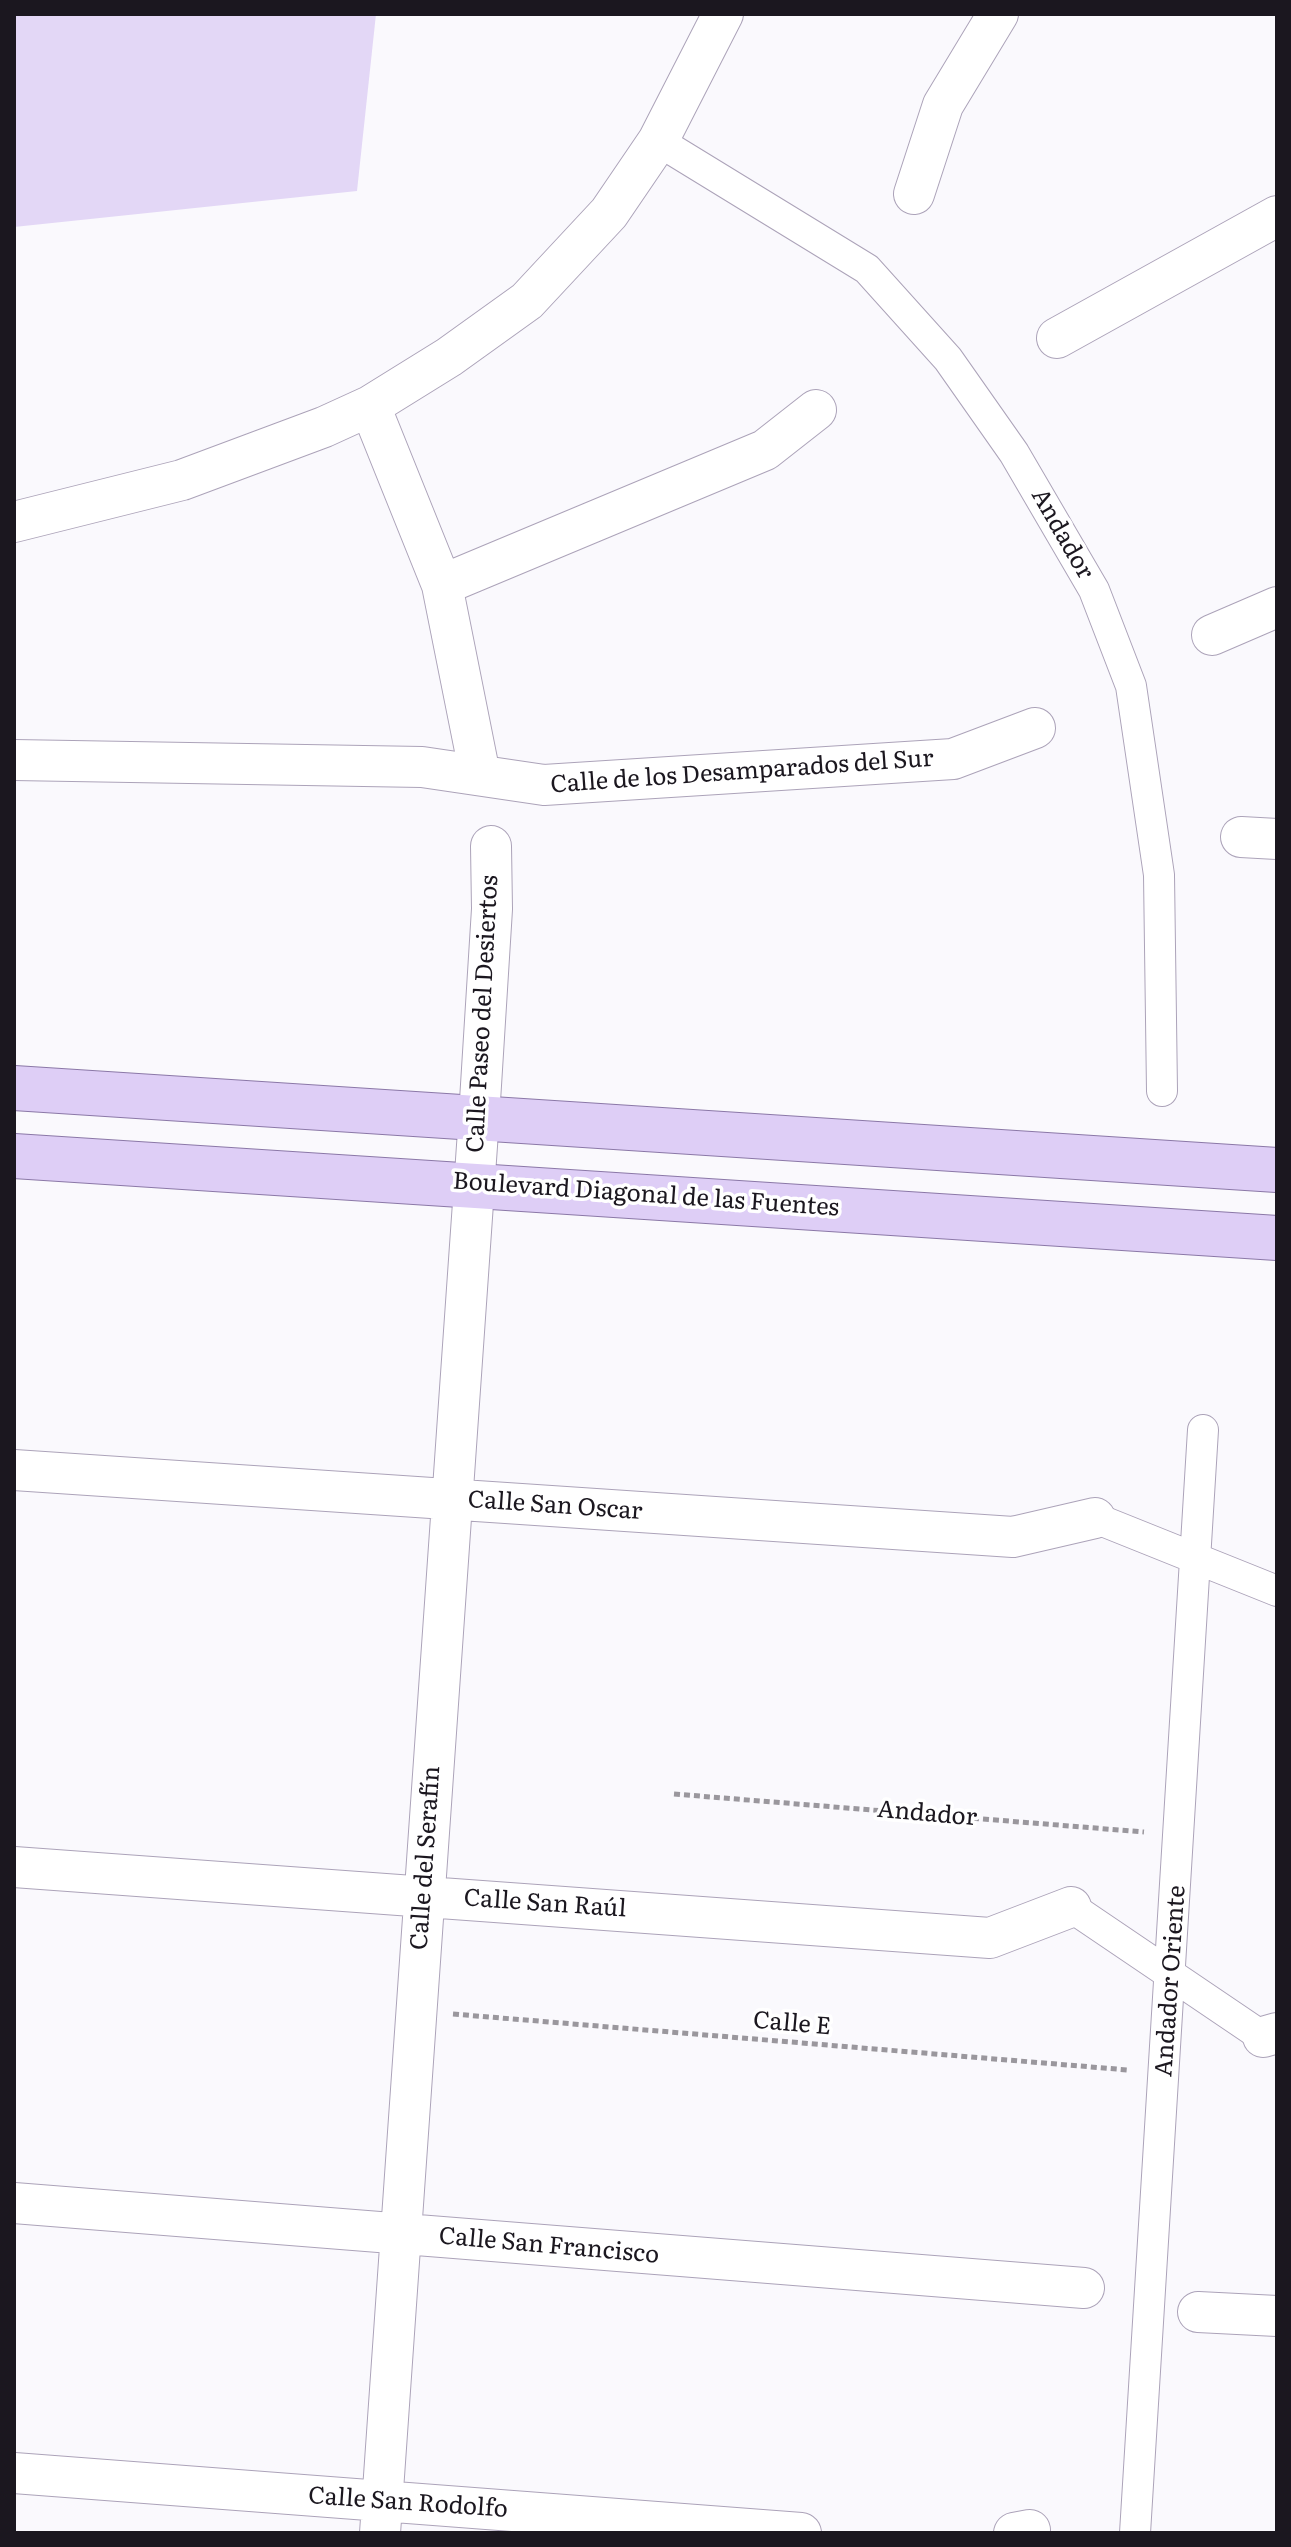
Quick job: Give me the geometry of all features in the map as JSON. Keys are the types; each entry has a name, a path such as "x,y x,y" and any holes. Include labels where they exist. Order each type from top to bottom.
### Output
{"main road":[{"path":"14,1088 1277,1170"},
{"name":"Boulevard Diagonal de las Fuentes","path":"14,1156 473,1183 1277,1238"}],"street":[{"path":"14,522 182,480 370,406 449,357 527,301 609,213 658,141 723,14"},
{"path":"914,194 943,105 998,14"},
{"name":"Andador","path":"658,141 867,269 948,359 1006,441 1094,590 1131,686 1159,875 1162,1091"},
{"path":"1057,338 1277,216"},
{"path":"370,406 442,585 480,775"},
{"path":"442,585 765,450 816,410"},
{"path":"1212,635 1277,607"},
{"name":"Calle de los Desamparados del Sur","path":"14,760 422,767 544,785 953,759 1035,728"},
{"name":"Calle Paseo del Desiertos","path":"473,1183 492,909 491,846"},
{"name":"Calle del Serafín","path":"381,2517 473,1183"},
{"name":"Andador Oriente","path":"1135,2533 1181,1835 1203,1430"},
{"name":"Calle San Oscar","path":"14,1470 1013,1537 1095,1518"},
{"path":"1095,1518 1277,1591"},
{"name":"Calle San Raúl","path":"14,1867 990,1938 1071,1907"},
{"path":"1071,1907 1172,1978 1270,2035"},
{"name":"Calle San Francisco","path":"14,2203 1084,2288"},
{"path":"1198,2312 1277,2316"},
{"name":"Calle San Rodolfo","path":"14,2473 381,2517 801,2533"}],"path":[{"name":"Andador","path":"674,1794 1181,1835"},
{"name":"Calle E","path":"416,2011 1166,2073"}],"shaded area":[{"path":"14,14 376,14 357,191 14,227"}]}
